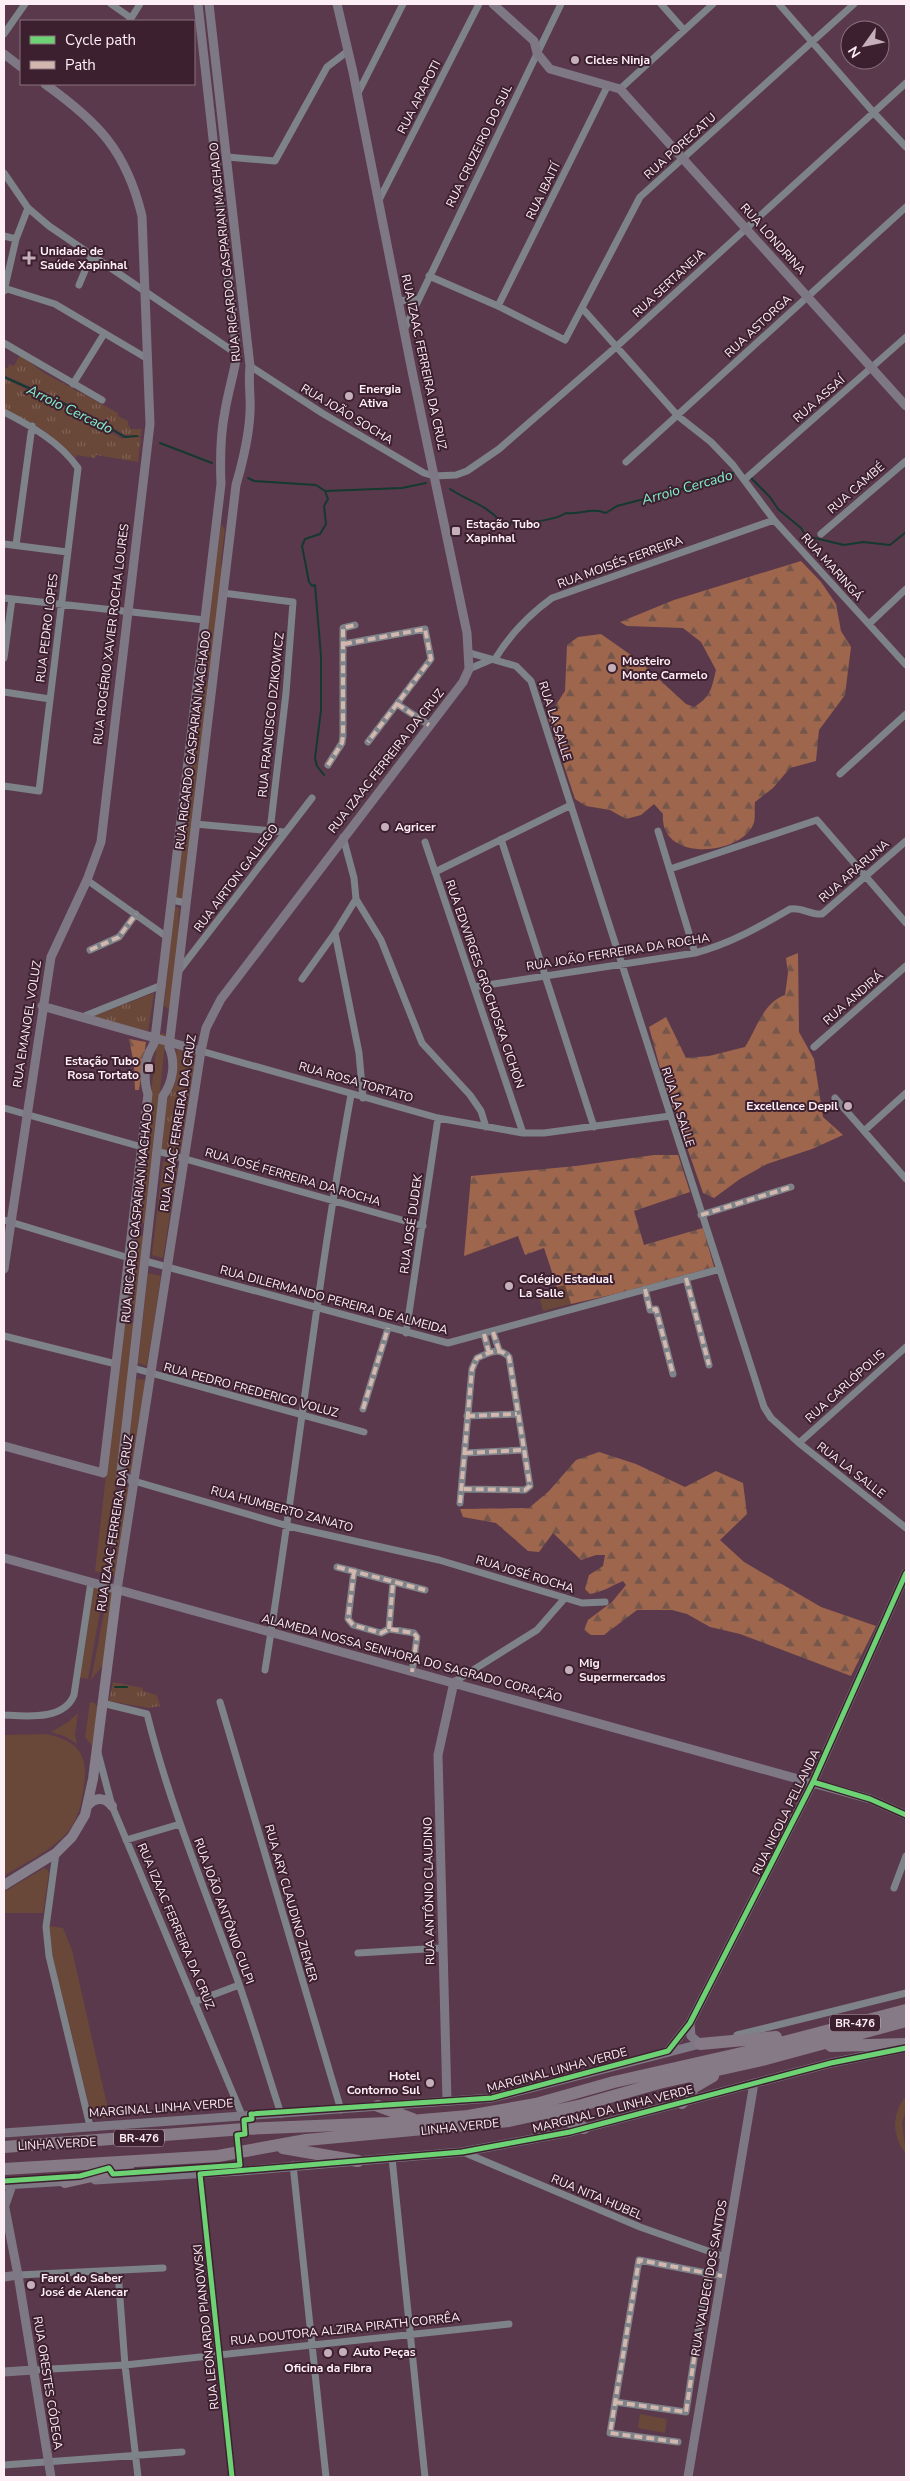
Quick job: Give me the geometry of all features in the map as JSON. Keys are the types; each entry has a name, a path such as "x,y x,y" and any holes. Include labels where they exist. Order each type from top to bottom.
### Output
{"highway":[{"name":"LINHA VERDE","path":"4,2170 239,2154 306,2140 509,2121 550,2113 659,2083 743,2065 807,2041 906,2010"},
{"name":"LINHA VERDE","path":"4,2147 244,2129 468,2116 536,2104 614,2082 746,2052 906,2021"},
{"path":"700,2044 807,2041 906,2046"},
{"path":"682,2103 700,2082 743,2065"},
{"path":"378,2106 418,2120"},
{"path":"550,2113 584,2128"},
{"path":"4,2138 114,2140"},
{"path":"273,2146 358,2161"},
{"path":"65,2182 127,2168 165,2165 186,2158"}],"main road":[{"name":"RUA RICARDO GASPARIAN MACHADO","path":"4,1446 103,1473 148,1094 145,1084 149,1053 154,1045 162,985 221,484 220,449 225,410 233,384 237,354 198,4"},
{"name":"RUA RICARDO GASPARIAN MACHADO","path":"121,1476 163,1096 170,1086 173,1057 169,1042 231,525 236,485 246,451 249,422 250,366 209,4"},
{"name":"RUA IZAAC FERREIRA DA CRUZ","path":"97,1748 134,1481 206,1028 220,999 342,837 463,682 469,669 470,653 353,72 337,4"},
{"path":"492,4 534,41 537,53 550,69 620,90"},
{"path":"4,54 20,66"},
{"name":"RUA ROGÉRIO XAVIER ROCHA LOURES","path":"46,85 80,110 100,130 126,168 135,187 142,216 146,290 150,424 126,612 101,842 87,880"},
{"name":"RUA LONDRINA","path":"620,90 906,406"},
{"name":"RUA EMANOEL VOLUZ","path":"4,1269 8,1221 51,957 87,880"},
{"name":"RUA ROSA TORTATO","path":"42,1006 201,1051"},
{"path":"158,1012 172,1016"},
{"path":"132,1230 140,1227 148,1234"},
{"path":"123,1309 127,1315 139,1316"},
{"name":"RUA HUMBERTO ZANATO","path":"121,1476 134,1481"},
{"name":"ALAMEDA NOSSA SENHORA DO SAGRADO CORAÇÃO","path":"4,1558 813,1782 870,1799 906,1815"},
{"name":"RUA NICOLA PELLANDA","path":"668,2051 690,2023 813,1782 906,1573"},
{"name":"RUA ANTÔNIO CLAUDINO","path":"447,2101 438,1755 454,1682"},
{"path":"4,1885 56,1853 79,1827 88,1805 97,1748"},
{"path":"88,1805 99,1799 105,1800 112,1806"},
{"path":"690,2023 691,2036 700,2044"},
{"name":"MARGINAL LINHA VERDE","path":"4,2133 492,2098 700,2044"},
{"name":"MARGINAL DA LINHA VERDE","path":"65,2182 200,2174 462,2152 584,2128 838,2061 906,2046"},
{"name":"RUA VALDECI DOS SANTOS","path":"688,2477 754,2084"},
{"path":"8,2185 65,2182"},
{"name":"RUA ORESTES CÓDEGA","path":"8,2185 4,2204 18,2275 51,2477"},
{"path":"4,2277 18,2275"},
{"name":"RUA DOUTORA ALZIRA PIRATH CORRÊA","path":"4,2372 33,2370"}],"street":[{"path":"4,34 25,4"},
{"path":"111,4 130,20 140,4"},
{"path":"357,95 403,4"},
{"name":"RUA ARAPOTI","path":"379,200 480,4"},
{"name":"RUA CRUZEIRO DO SUL","path":"404,330 561,4"},
{"path":"661,4 684,30"},
{"path":"620,90 713,4"},
{"path":"779,4 813,41 874,114 906,147"},
{"name":"RUA PORECATU","path":"498,306 565,340 640,197 854,4"},
{"path":"227,157 275,161 328,67 348,51"},
{"path":"353,72 369,69"},
{"name":"RUA SERTANEJA","path":"434,476 456,475 467,471 499,450 616,347 906,83"},
{"name":"RUA IBAITÍ","path":"498,306 608,85"},
{"path":"4,173 28,208 49,226 146,290 237,354"},
{"name":"RUA ASTORGA","path":"626,462 906,207"},
{"path":"28,208 16,239 4,289 55,304 148,359"},
{"path":"4,236 16,239"},
{"path":"79,285 92,254"},
{"path":"429,276 498,306"},
{"path":"398,301 418,299"},
{"name":"RUA MARINGÁ","path":"582,308 678,416 711,442 739,473 747,477 774,520 906,665"},
{"path":"73,384 104,334"},
{"name":"RUA ASSAÍ","path":"747,477 906,336"},
{"path":"4,343 102,400"},
{"name":"RUA JOÃO SOCHA","path":"250,366 376,445 424,473 434,476"},
{"path":"4,412 32,426 16,545"},
{"name":"RUA PEDRO LOPES","path":"4,786 39,791 78,468 64,452 32,426"},
{"name":"RUA CAMBÉ","path":"821,534 906,460"},
{"name":"RUA MOISÉS FERREIRA","path":"492,659 536,610 552,598 774,520"},
{"path":"216,521 226,521 231,525"},
{"path":"4,544 67,552"},
{"path":"869,624 906,589"},
{"name":"RUA FRANCISCO DZIKOWICZ","path":"223,593 292,602 286,693 270,831"},
{"path":"4,658 8,598 205,620"},
{"path":"328,765 342,743 344,736 343,628 355,625"},
{"path":"344,644 425,629 431,659 368,742"},
{"name":"RUA LA SALLE","path":"470,653 516,666 530,681 764,1407 771,1418 799,1443 906,1528"},
{"path":"469,669 492,659"},
{"path":"199,670 202,676 213,675"},
{"path":"4,692 50,699"},
{"path":"397,704 429,725"},
{"path":"840,774 906,714"},
{"name":"RUA AIRTON GALLEGO","path":"178,972 312,798"},
{"path":"435,872 571,805"},
{"path":"670,870 817,820 906,923"},
{"path":"195,824 284,832"},
{"path":"658,831 695,953"},
{"path":"342,837 354,878 356,899 381,940 422,1043 470,1095 481,1111 486,1127"},
{"path":"501,839 594,1127"},
{"name":"RUA ARARUNA","path":"815,914 822,914 867,877 906,841"},
{"name":"RUA EDWIRGES GROCHOSKA CICHON","path":"425,842 523,1133"},
{"path":"87,880 167,937"},
{"path":"302,978 335,933 356,899"},
{"path":"172,900 186,903"},
{"name":"RUA JOÃO FERREIRA DA ROCHA","path":"474,987 695,953 740,938 790,909 799,907 815,914"},
{"path":"90,950 119,937 136,914"},
{"path":"335,933 358,1044 363,1098"},
{"name":"RUA ANDIRÁ","path":"814,1047 906,966"},
{"path":"82,1017 162,985"},
{"name":"RUA ROSA TORTATO","path":"201,1051 351,1095 438,1118 523,1133 544,1133 670,1116"},
{"path":"864,1131 906,1093"},
{"path":"265,1670 288,1526 301,1416 332,1200 351,1095"},
{"path":"835,1098 906,1179"},
{"path":"4,1108 142,1147"},
{"name":"RUA JOSÉ DUDEK","path":"406,1334 438,1118"},
{"name":"RUA JOSÉ FERREIRA DA ROCHA","path":"157,1151 422,1226"},
{"path":"701,1216 791,1187"},
{"path":"8,1221 129,1258"},
{"name":"RUA DILERMANDO PEREIRA DE ALMEIDA","path":"145,1261 406,1334 448,1343 720,1269"},
{"path":"686,1278 709,1365"},
{"path":"645,1289 650,1310 656,1309 673,1374"},
{"path":"363,1408 388,1328"},
{"path":"493,1332 498,1350"},
{"path":"484,1334 489,1352"},
{"path":"4,1336 116,1364"},
{"name":"RUA CARLÓPOLIS","path":"799,1443 906,1347"},
{"path":"460,1503 474,1363 477,1358 489,1352 504,1351 510,1357 517,1414 530,1486 528,1489 462,1489"},
{"name":"RUA PEDRO FREDERICO VOLUZ","path":"133,1368 364,1432"},
{"path":"468,1416 517,1414"},
{"path":"465,1453 523,1450"},
{"name":"RUA HUMBERTO ZANATO","path":"134,1481 288,1526 439,1560"},
{"name":"RUA JOSÉ ROCHA","path":"439,1560 582,1603 605,1602"},
{"path":"337,1567 425,1590"},
{"path":"354,1571 348,1619 353,1625 382,1632 389,1629 414,1633 417,1637 412,1672"},
{"path":"4,1715 42,1716 70,1703 74,1695 91,1582"},
{"path":"389,1629 393,1582"},
{"path":"454,1682 537,1630 565,1598"},
{"name":"RUA ARY CLAUDINO ZIEMER","path":"220,1702 340,2110"},
{"name":"RUA JOÃO ANTÔNIO CULPI","path":"102,1703 147,1714 157,1753 180,1824 239,1985 281,2114"},
{"name":"RUA IZAAC FERREIRA DA CRUZ","path":"97,1748 112,1806 242,2115"},
{"path":"126,1840 180,1824"},
{"path":"56,1853 46,1927 49,1956 90,2126"},
{"path":"894,1888 906,1856"},
{"path":"358,1953 442,1948"},
{"path":"194,2002 239,1985"},
{"name":"MARGINAL LINHA VERDE","path":"700,2044 906,1993"},
{"name":"RUA NITA HUBEL","path":"462,2152 640,2227 725,2257"},
{"path":"392,2158 425,2477"},
{"path":"293,2165 326,2477"},
{"name":"RUA LEONARDO PIANOWSKI","path":"200,2174 232,2477"},
{"path":"678,2442 610,2434 639,2260 722,2276"},
{"path":"18,2275 118,2272 163,2268"},
{"path":"118,2272 125,2365 138,2477"},
{"path":"615,2402 686,2412 706,2274"},
{"name":"RUA DOUTORA ALZIRA PIRATH CORRÊA","path":"33,2370 125,2365 509,2324"},
{"path":"4,2465 182,2452"}],"green space":[{"path":"20,355 44,373 118,413 118,416 128,421 131,429 142,429 141,436 125,435 103,422 78,412 65,402 4,375 4,368 8,368 9,364 14,366"},
{"path":"4,378 57,405 68,407 81,418 88,417 122,439 133,436 141,438 138,462 96,455 95,458 77,455 76,458 43,430 4,409"},
{"path":"221,525 225,529 221,560 222,573 210,673 208,674 205,670 208,641 207,625"},
{"path":"801,561 821,582 836,604 841,631 851,647 845,695 819,730 816,761 790,768 773,788 755,802 754,823 745,835 732,843 717,848 701,849 686,847 673,840 665,830 663,814 654,804 641,815 626,819 610,810 586,806 575,799 548,717 565,691 567,645 578,637 601,634 638,660 686,704 694,707 704,699 712,687 716,670 701,642 683,628 627,626 620,622 674,600"},
{"path":"201,680 208,682 183,899 175,898"},
{"path":"174,906 179,908 178,942 170,1010 164,1006"},
{"path":"798,953 799,1032 814,1059 823,1117 843,1135 812,1149 767,1164 740,1179 714,1198 703,1193 663,1079 649,1027 666,1017 686,1058 709,1056 745,1047 766,1010 777,999 785,995 788,973 786,958"},
{"path":"154,993 148,1031 91,1017"},
{"path":"158,1033 166,1034 146,1226 142,1222 136,1224"},
{"path":"129,1039 146,1042 139,1090 135,1090 134,1064"},
{"path":"177,1049 196,1054 180,1154 160,1149 164,1109 173,1086"},
{"path":"654,1155 678,1155 690,1192 634,1211 644,1245 703,1228 714,1267 571,1304 565,1285 557,1287 544,1248 525,1255 518,1236 464,1256 471,1176 576,1166"},
{"path":"163,1161 178,1165 163,1258 152,1255"},
{"path":"135,1235 143,1236 136,1312 133,1313 126,1310"},
{"path":"148,1273 161,1276 147,1366 138,1363"},
{"path":"565,1285 571,1304 543,1311 538,1293"},
{"path":"124,1318 127,1323 135,1323 105,1574 95,1571"},
{"path":"136,1379 146,1380 131,1472 125,1471"},
{"path":"599,1452 636,1464 685,1487 716,1471 743,1483 747,1514 720,1540 744,1562 821,1607 876,1626 851,1676 740,1634 710,1627 687,1614 672,1610 637,1610 604,1635 591,1635 584,1630 588,1620 612,1602 626,1585 623,1581 590,1594 585,1589 589,1575 603,1566 605,1555 596,1555 581,1560 553,1533 539,1552 528,1551 496,1523 463,1517 460,1509 529,1508 549,1491 576,1460"},
{"path":"124,1486 130,1487 116,1576 109,1575"},
{"path":"93,1586 104,1589 88,1679 76,1677"},
{"path":"108,1591 115,1593 105,1663 91,1680"},
{"path":"113,1682 143,1688 143,1691 157,1695 160,1706 149,1708 109,1701"},
{"path":"90,1702 95,1703 98,1708 92,1746 85,1737"},
{"path":"78,1713 75,1735 77,1744 64,1736 51,1732 68,1722"},
{"path":"46,1734 68,1742 81,1753 84,1761 85,1781 80,1807 73,1825 64,1836 39,1855 4,1876 4,1735"},
{"path":"44,1868 48,1870 49,1874 43,1913 4,1913 4,1892"},
{"path":"49,1926 63,1928 72,1950 110,2118 92,2117 50,1947"},
{"path":"906,2096 906,2109 902,2123 906,2154 898,2140 895,2125 898,2110"},
{"path":"640,2414 667,2419 665,2433 638,2428"}],"waterway":[{"name":"Arroio Cercado","path":"4,377 67,405 78,413 89,416 125,437 137,436"},
{"name":"Arroio Cercado","path":"160,443 212,463"},
{"name":"Arroio Cercado","path":"450,489 490,511 501,522 516,523 544,520 566,513 590,511 606,513 617,506 694,486 703,479 736,472"},
{"name":"Arroio Cercado","path":"750,477 770,497 778,509 801,528 806,536 844,545 863,542 890,545 906,532"},
{"name":"Arroio Cercado","path":"248,478 254,481 316,485 325,491 402,488 426,483"},
{"path":"324,775 317,766 315,758 321,710 321,656 315,585 312,586 309,582 302,546 305,539 320,534 326,524 324,506 328,499 325,491"},
{"path":"115,1687 127,1687"}],"marked path":[{"path":"328,765 342,743 343,736 343,628 355,625"},
{"path":"344,644 425,629 431,659 368,742"},
{"path":"397,704 429,725"},
{"path":"90,950 119,937 136,914"},
{"path":"701,1215 791,1187"},
{"path":"686,1278 709,1365"},
{"path":"645,1289 650,1310 656,1309 673,1374"},
{"path":"363,1409 388,1328"},
{"path":"493,1332 499,1350"},
{"path":"484,1334 489,1353"},
{"path":"460,1503 472,1369 477,1358 498,1351 509,1357 530,1486 525,1490 462,1489"},
{"path":"467,1416 517,1414"},
{"path":"465,1453 523,1450"},
{"path":"337,1567 425,1590"},
{"path":"354,1571 348,1619 353,1625 381,1633 389,1629 414,1633 417,1637 412,1672"},
{"path":"389,1629 393,1582"},
{"path":"678,2442 610,2433 639,2260 722,2276"},
{"path":"615,2402 686,2412 707,2273"}],"cycle path":[{"path":"4,2181 80,2176 109,2168 113,2174 240,2165 237,2135 245,2134 244,2120 252,2119 251,2114 492,2098 668,2051 690,2023 813,1782 906,1573"},
{"path":"813,1782 870,1799 906,1815"},
{"path":"232,2477 200,2174 462,2152 570,2132 831,2063 906,2048"}],"place":[{"name":"Cicles Ninja","path":"575,60"},
{"name":"Unidade de Saúde Xapinhal","path":"29,258"},
{"name":"Energia Ativa","path":"349,396"},
{"name":"Estação Tubo Xapinhal","path":"456,531"},
{"name":"Mosteiro Monte Carmelo","path":"612,668"},
{"name":"Agricer","path":"385,827"},
{"name":"Estação Tubo Rosa Tortato","path":"149,1068"},
{"name":"Excellence Depil","path":"848,1106"},
{"name":"Colégio Estadual La Salle","path":"509,1286"},
{"name":"Mig Supermercados","path":"569,1670"},
{"name":"Hotel Contorno Sul","path":"430,2083"},
{"name":"Farol do Saber José de Alencar","path":"31,2285"},
{"name":"Auto Peças","path":"343,2352"},
{"name":"Oficina da Fibra","path":"328,2353"}]}
